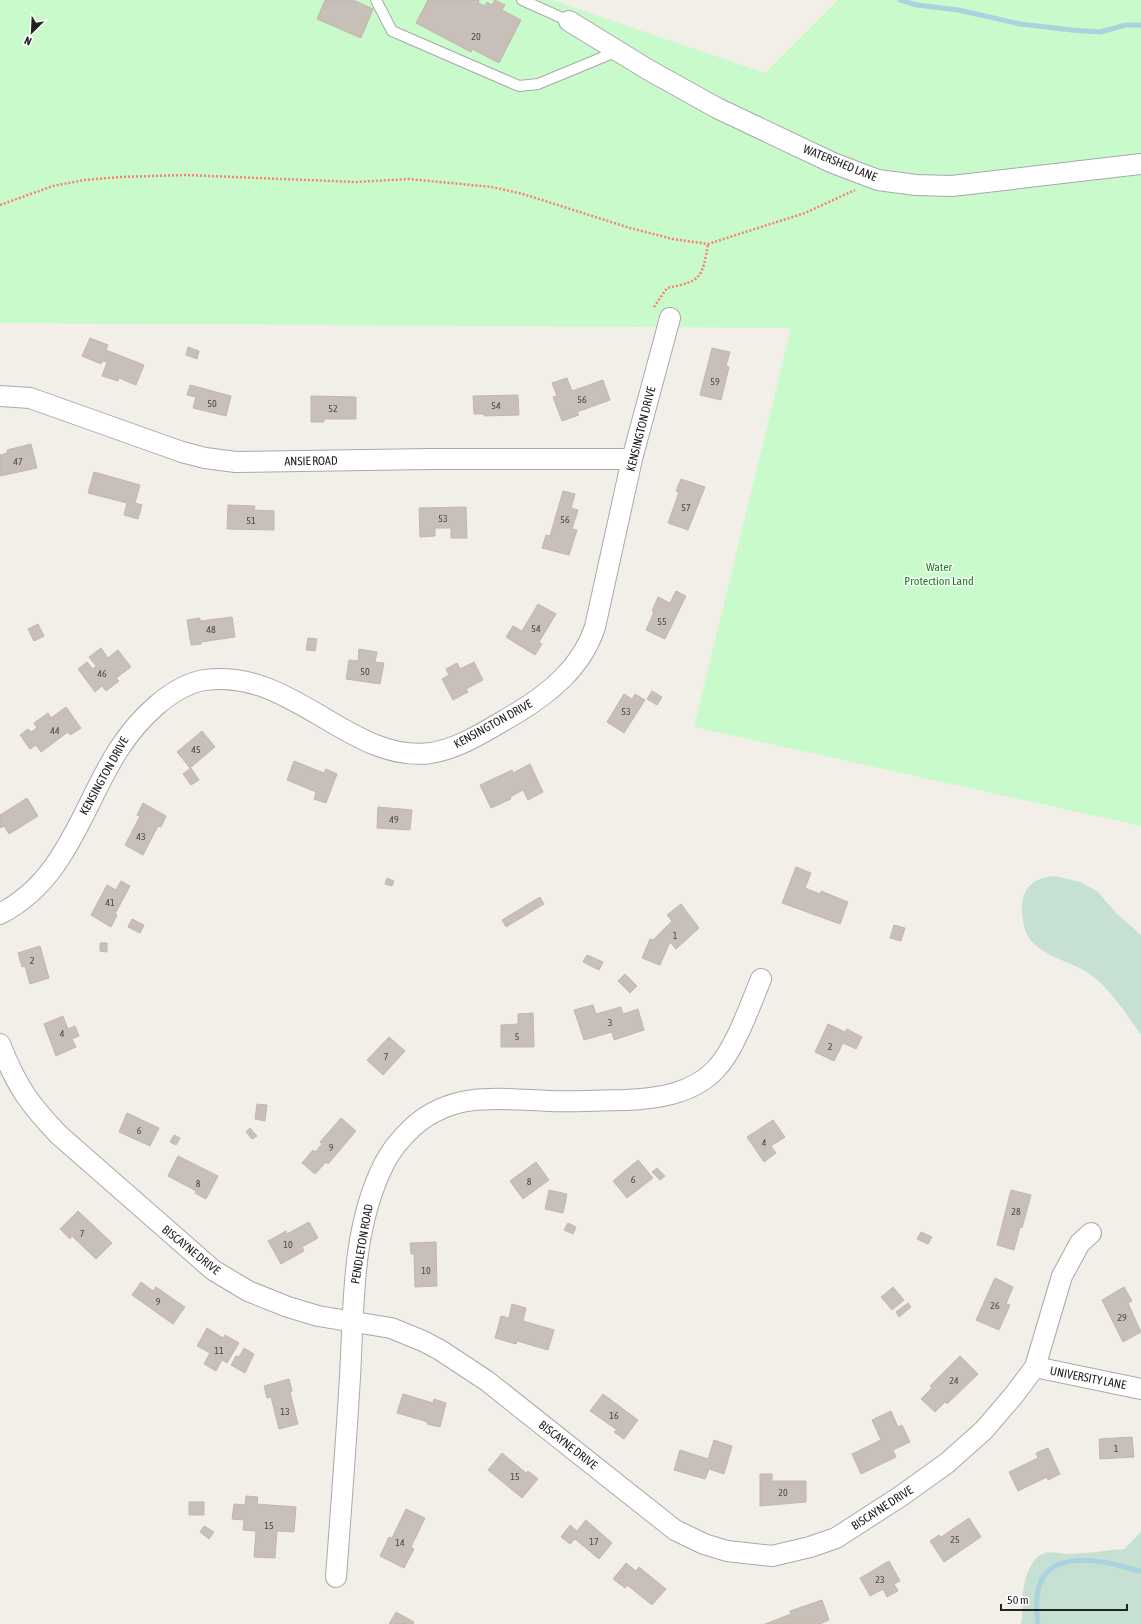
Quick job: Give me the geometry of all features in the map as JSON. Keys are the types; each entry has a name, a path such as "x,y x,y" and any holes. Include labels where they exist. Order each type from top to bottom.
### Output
{"street":[{"name":"WATERSHED LANE","path":"569,21 717,108 833,163 878,180 916,185 952,186 1141,164"},
{"name":"KENSINGTON DRIVE","path":"0,914 20,901 47,875 63,852 99,782 125,738 140,719 180,688 204,680 254,684 288,697 365,740 394,749 418,753 445,750 460,744 528,706 570,672 590,640 595,627 632,459 661,316"},
{"name":"ANSIE ROAD","path":"0,396 30,398 182,452 218,460 257,462 430,459 632,459"},
{"name":"PENDLETON ROAD","path":"336,1577 346,1448 354,1288 360,1242 370,1197 385,1162 394,1148 418,1122 438,1109 468,1100 490,1099 560,1101 641,1099 662,1097 682,1090 703,1079 717,1068 740,1028 761,979"},
{"name":"BISCAYNE DRIVE","path":"0,1044 20,1089 40,1115 59,1135 202,1262 259,1297 305,1313 353,1320 406,1333 423,1341 487,1381 675,1530 704,1544 727,1551 772,1556 810,1547 836,1538 901,1496 947,1463 984,1430 1014,1396 1035,1367 1062,1276 1080,1243 1091,1234"},
{"name":"UNIVERSITY LANE","path":"1035,1367 1141,1389"}],"lane":[{"path":"376,0 392,31 519,86 538,84 618,51"},
{"path":"522,0 569,21"}],"path":[{"path":"0,205 53,186 84,180 120,177 185,175 356,182 409,179 492,187 523,194 630,228 673,239 708,244 805,213 878,180"},
{"path":"661,316 653,307 668,288 691,284 703,270 708,244"}],"green space":[{"name":"Water Protection Land","path":"0,0 552,0 765,73 838,0 1141,0 1141,826 694,727 791,328 0,323"},
{"path":"1055,876 1080,882 1097,891 1117,914 1141,935 1141,1035 1125,1012 1102,984 1085,971 1041,950 1026,933 1023,920 1022,902 1027,889 1039,879"},
{"path":"1141,1532 1141,1624 1021,1624 1025,1581 1032,1563 1037,1557 1043,1553 1050,1552 1073,1554 1124,1549"}],"building":[{"path":"325,0 353,0 373,9 361,38 317,19"},
{"path":"428,0 479,0 478,3 485,6 487,2 492,5 495,0 505,5 502,10 521,20 499,63 472,49 471,52 416,23"},
{"path":"90,338 108,345 106,350 144,365 136,385 119,378 118,381 102,376 107,362 102,361 101,364 82,356"},
{"path":"188,347 199,351 197,359 186,355"},
{"path":"712,348 730,352 726,366 729,367 721,400 700,395"},
{"path":"567,378 572,391 603,380 610,400 577,412 579,415 562,421 553,397 557,396 552,383"},
{"path":"190,385 231,396 226,416 193,408 196,397 187,395"},
{"path":"518,395 519,415 484,416 484,414 474,414 473,396"},
{"path":"311,396 356,397 356,419 324,419 324,422 311,422"},
{"path":"31,444 37,468 0,476 0,455 7,453 7,450"},
{"path":"94,472 140,485 135,503 142,505 138,519 124,515 127,503 88,493"},
{"path":"681,479 705,487 688,530 668,523 679,492 676,491"},
{"path":"563,491 575,494 571,508 578,510 572,529 577,530 569,555 542,548 546,535 550,536"},
{"path":"228,505 255,506 254,510 274,511 274,530 227,529"},
{"path":"466,507 467,538 451,538 451,528 435,528 435,536 420,537 419,508"},
{"path":"676,591 686,596 665,639 646,630 654,612 652,611 658,597 670,603"},
{"path":"538,604 556,614 539,642 542,644 535,655 506,637 513,626 522,631"},
{"path":"232,617 235,637 191,645 187,620 200,618 200,621"},
{"path":"38,624 44,636 34,641 28,629"},
{"path":"308,638 317,639 315,651 306,650"},
{"path":"101,648 108,658 118,650 131,667 116,678 119,681 106,691 102,686 95,692 78,669 87,662 93,669 96,666 89,657"},
{"path":"359,649 377,652 375,662 384,663 380,684 346,679 349,660 358,661"},
{"path":"474,662 483,680 466,689 468,692 453,700 442,679 449,675 446,669 457,663 460,669"},
{"path":"652,691 662,697 657,705 647,699"},
{"path":"624,694 632,699 635,694 645,700 624,733 607,722"},
{"path":"66,707 81,728 70,735 68,732 41,752 36,745 30,749 20,735 28,729 31,732 37,728 34,723 48,713 51,718"},
{"path":"202,731 215,747 190,768 177,752"},
{"path":"294,761 324,773 326,769 337,774 326,803 314,799 316,792 287,780"},
{"path":"530,764 543,792 528,800 523,790 510,797 511,799 491,808 480,785 512,770 513,773"},
{"path":"191,768 199,780 191,785 183,774"},
{"path":"27,798 38,816 9,834 4,826 0,828 0,815"},
{"path":"143,803 166,816 161,827 158,826 143,855 125,845 140,816 137,815"},
{"path":"378,807 412,810 410,830 377,828"},
{"path":"796,867 811,873 805,888 820,894 821,891 848,902 840,924 782,903"},
{"path":"387,878 394,881 392,886 385,884"},
{"path":"121,881 130,886 115,914 117,915 111,927 91,915 107,885 116,890"},
{"path":"540,897 544,904 506,927 502,920"},
{"path":"681,904 699,928 676,949 670,942 660,965 642,958 650,939 653,940 672,921 667,915"},
{"path":"132,919 144,925 140,933 128,927"},
{"path":"894,925 905,928 901,941 890,938"},
{"path":"100,943 107,943 107,952 100,951"},
{"path":"40,946 49,978 30,984 25,966 22,967 18,953"},
{"path":"587,955 603,962 599,970 583,962"},
{"path":"625,974 637,986 630,993 618,981"},
{"path":"593,1005 596,1014 621,1007 623,1014 638,1009 644,1030 614,1040 612,1032 584,1040 574,1010"},
{"path":"533,1013 534,1047 501,1047 501,1025 518,1024 518,1014"},
{"path":"63,1016 68,1029 75,1026 79,1036 72,1039 76,1047 56,1056 44,1024"},
{"path":"828,1024 845,1032 847,1029 862,1037 856,1049 843,1043 834,1061 815,1052"},
{"path":"389,1037 405,1051 383,1075 367,1060"},
{"path":"257,1104 267,1105 265,1121 255,1119"},
{"path":"127,1113 159,1128 150,1146 119,1132"},
{"path":"341,1118 356,1131 328,1164 326,1162 315,1174 302,1163 313,1150 315,1152 322,1144 320,1142"},
{"path":"773,1120 785,1137 771,1146 776,1153 764,1162 747,1137"},
{"path":"250,1128 257,1136 252,1139 246,1132"},
{"path":"174,1135 180,1138 176,1145 170,1142"},
{"path":"178,1156 218,1176 206,1199 195,1193 196,1191 168,1176"},
{"path":"638,1160 653,1178 627,1198 613,1181"},
{"path":"536,1162 549,1180 523,1199 510,1181"},
{"path":"657,1168 665,1176 660,1180 652,1172"},
{"path":"549,1190 567,1194 563,1213 545,1209"},
{"path":"1011,1190 1031,1195 1014,1250 997,1245"},
{"path":"78,1211 112,1243 96,1259 72,1236 70,1239 60,1229"},
{"path":"309,1222 318,1238 302,1247 304,1251 281,1264 268,1241 286,1231 287,1234"},
{"path":"568,1223 576,1227 573,1234 564,1230"},
{"path":"921,1232 932,1237 928,1244 917,1239"},
{"path":"436,1242 437,1286 415,1287 414,1254 411,1254 410,1243"},
{"path":"995,1278 1013,1287 1006,1304 1010,1305 999,1330 976,1320"},
{"path":"141,1282 153,1291 156,1287 185,1307 173,1324 132,1295"},
{"path":"893,1287 904,1300 892,1310 881,1297"},
{"path":"1124,1287 1132,1301 1128,1303 1141,1332 1123,1342 1102,1300"},
{"path":"908,1303 911,1307 899,1317 896,1312"},
{"path":"512,1304 526,1308 523,1321 554,1330 548,1350 517,1341 516,1344 495,1338 501,1316 509,1318"},
{"path":"207,1328 223,1338 225,1335 239,1343 227,1363 222,1360 216,1371 204,1364 210,1353 197,1346"},
{"path":"244,1348 254,1354 245,1373 231,1365 236,1356 239,1357"},
{"path":"960,1356 978,1374 947,1404 945,1402 935,1412 921,1399 932,1388 930,1386"},
{"path":"289,1379 292,1391 290,1392 298,1424 279,1429 271,1397 267,1398 264,1386"},
{"path":"403,1394 433,1403 434,1399 446,1403 440,1427 397,1413"},
{"path":"603,1394 638,1420 624,1439 614,1432 617,1430 590,1411"},
{"path":"891,1411 898,1427 902,1425 910,1442 893,1450 896,1457 861,1474 852,1454 881,1440 872,1420"},
{"path":"1132,1437 1134,1457 1100,1459 1099,1439"},
{"path":"714,1440 732,1446 724,1474 709,1469 705,1479 674,1470 680,1450 708,1459"},
{"path":"1048,1448 1060,1474 1048,1480 1047,1477 1018,1491 1009,1472 1038,1458 1036,1453"},
{"path":"502,1453 526,1473 528,1471 538,1479 522,1498 488,1470"},
{"path":"760,1474 772,1474 772,1481 806,1481 806,1502 760,1506"},
{"path":"246,1496 258,1497 257,1504 296,1507 294,1532 277,1531 275,1558 254,1557 256,1531 243,1530 244,1520 232,1519 234,1504 245,1505"},
{"path":"189,1502 204,1502 204,1515 189,1515"},
{"path":"406,1509 425,1518 411,1547 414,1549 404,1568 380,1556 389,1537 392,1538"},
{"path":"969,1518 981,1537 944,1562 930,1541 939,1535 941,1537"},
{"path":"586,1520 612,1543 599,1559 575,1539 570,1544 561,1537 570,1525 577,1531"},
{"path":"204,1526 214,1532 209,1539 200,1532"},
{"path":"889,1561 900,1581 894,1584 898,1591 887,1597 883,1589 870,1596 860,1578"},
{"path":"626,1563 636,1571 639,1567 666,1589 652,1605 627,1585 625,1588 613,1579"},
{"path":"822,1600 829,1620 820,1624 765,1624 791,1614 790,1611"},
{"path":"396,1612 414,1622 413,1624 389,1624"}],"waterway":[{"path":"900,0 917,5 958,10 1020,24 1072,30 1100,32 1126,25 1141,25"},
{"path":"1038,1624 1038,1591 1042,1580 1048,1571 1057,1565 1070,1561 1084,1561 1107,1563 1141,1571"}]}
